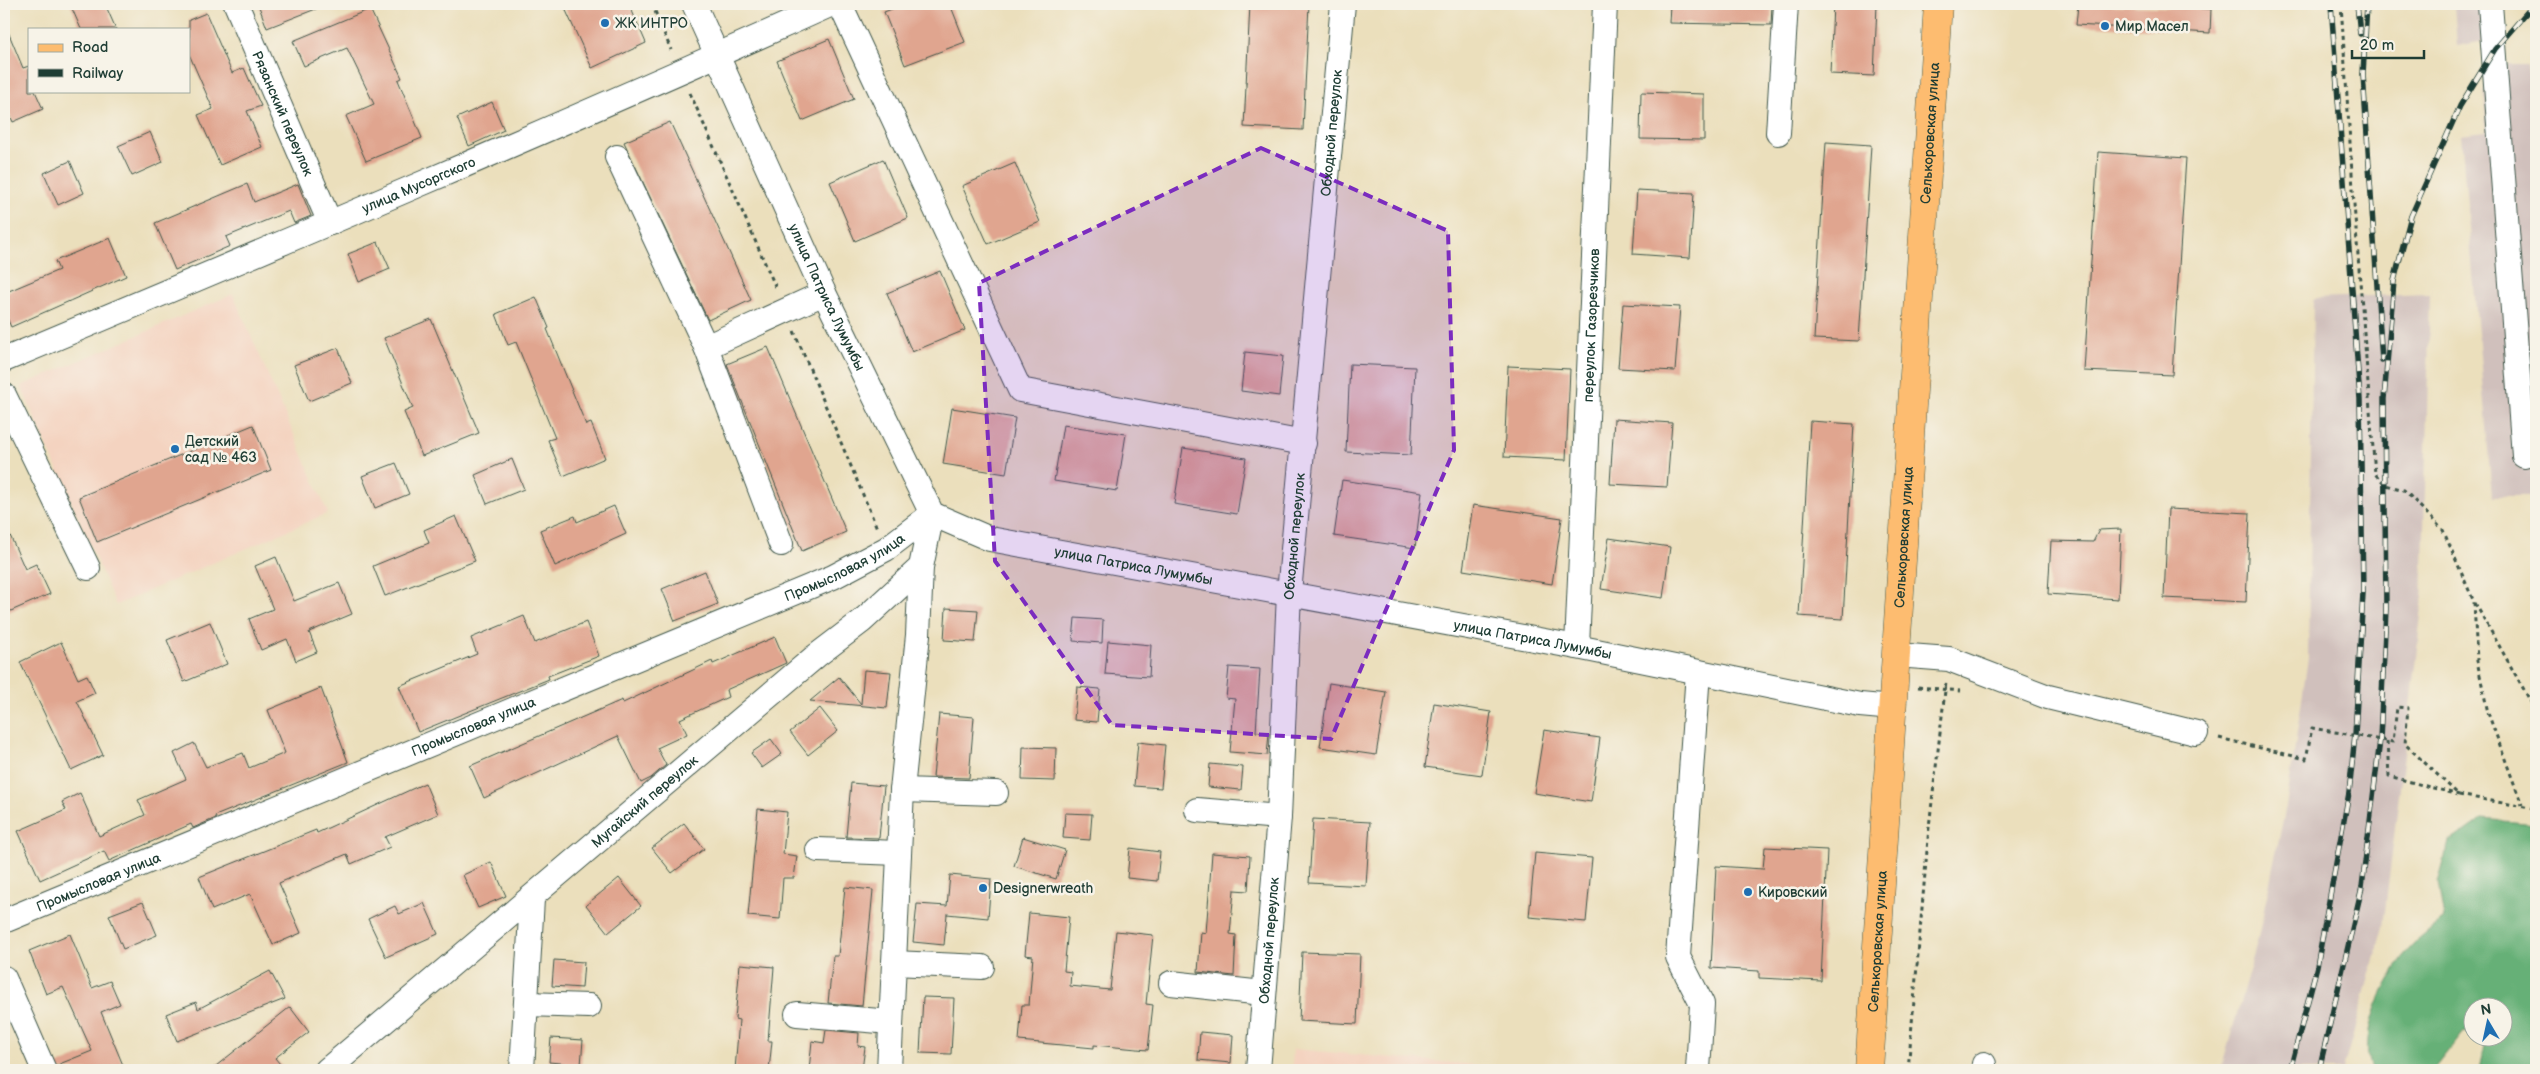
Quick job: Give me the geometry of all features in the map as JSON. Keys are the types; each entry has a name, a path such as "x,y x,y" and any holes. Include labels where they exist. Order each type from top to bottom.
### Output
{"main road":[{"name":"Селькоровская улица","path":"1869,1070 1894,696 1907,450 1938,4"}],"street":[{"name":"Рязанский переулок","path":"236,4 330,223"},
{"name":"улица Патриса Лумумбы","path":"694,4 824,293 932,514 990,539 1576,647 1860,705 1894,696"},
{"name":"улица Мусоргского","path":"4,360 330,223 680,72 832,4"},
{"path":"840,4 1020,390 1304,443"},
{"name":"Обходной переулок","path":"1258,1070 1263,993 1280,817 1289,593 1343,4"},
{"name":"переулок Газорезчиков","path":"1576,647 1605,4"},
{"path":"1778,133 1786,4"},
{"path":"2490,4 2524,456"},
{"path":"617,157 706,347 782,544"},
{"path":"706,347 824,293"},
{"path":"4,394 88,568"},
{"path":"889,1070 902,790 918,634 921,567 932,514"},
{"name":"Промысловая улица","path":"4,921 833,577 886,549 932,514"},
{"name":"Мугайский переулок","path":"327,1070 532,899 816,656 862,620 921,567"},
{"path":"1896,655 1949,659 2048,698 2196,733"},
{"path":"1698,672 1678,957 1702,1004 1698,1070"},
{"path":"902,790 996,793"},
{"path":"1197,810 1280,817"},
{"path":"818,850 899,853"},
{"path":"522,1070 532,899"},
{"path":"894,963 982,967"},
{"path":"4,978 44,1070"},
{"path":"1171,983 1263,993"},
{"path":"526,1004 589,1006"},
{"path":"797,1014 891,1022"}],"path":[{"path":"652,4 680,72 786,311 886,549"},
{"path":"2341,4 2354,204 2376,474 2386,484 2404,490 2443,530 2474,602 2536,711"},
{"path":"2474,602 2477,661 2488,713 2522,805"},
{"path":"1908,1070 1928,837 1949,659"},
{"path":"1894,696 1945,690 1964,691"},
{"path":"2196,733 2306,759 2312,728 2393,742 2397,707 2408,708 2404,744 2459,795"},
{"path":"2387,741 2389,776 2459,795 2536,809"}],"highlighted area":[{"path":"1261,148 1448,231 1454,450 1331,739 1112,725 995,561 979,283"}],"shaded area":[{"path":"2454,4 2500,4 2484,41 2457,46"},
{"path":"2508,64 2527,64 2536,124 2536,496 2492,496 2461,135 2486,132 2484,86"},
{"name":"Детский сад № 463","path":"233,294 328,513 116,605 21,386"},
{"path":"2430,294 2422,607 2383,927 2343,1070 2221,1070 2257,943 2287,801 2308,658 2313,298"},
{"path":"1293,1049 1533,1070 1292,1070"}],"green space":[{"path":"2536,716 2536,756 2530,743"},
{"path":"2482,819 2536,824 2536,1070 2479,1070 2484,1046 2512,1046 2512,996 2462,996 2462,1035 2434,1070 2371,1070 2368,1040 2371,1024 2382,993 2398,964 2411,948 2444,919 2438,883 2449,842"}],"building":[{"path":"70,4 105,4 116,28 81,28"},
{"path":"258,4 326,4 326,5 267,28"},
{"name":"ЖК ИНТРО","path":"563,4 629,4 646,43 592,68"},
{"path":"905,4 950,4 965,42 905,65 884,12"},
{"path":"1250,4 1309,4 1303,130 1244,127"},
{"path":"1670,4 1772,4 1771,25 1669,23"},
{"path":"1833,4 1877,4 1874,76 1830,74"},
{"path":"2078,4 2211,9 2210,33 2076,25"},
{"path":"370,9 402,78 398,80 422,138 366,161 346,116 374,104 347,48 304,66 293,41"},
{"path":"206,13 232,73 244,68 261,106 247,111 262,147 220,165 198,115 213,109 190,56 189,20"},
{"path":"4,22 23,68 28,66 28,92 35,92 43,109 13,122 4,102"},
{"path":"829,39 854,99 802,121 777,61"},
{"path":"1641,92 1704,94 1704,140 1640,139"},
{"path":"492,102 504,130 469,146 457,118"},
{"path":"670,122 751,300 708,320 624,142"},
{"path":"150,132 163,162 132,176 118,146"},
{"path":"1826,142 1871,145 1859,341 1814,339"},
{"path":"2098,152 2186,158 2172,375 2084,371"},
{"path":"883,159 908,218 855,241 830,182"},
{"path":"70,161 84,193 58,205 44,173"},
{"path":"1015,163 1040,222 988,244 962,186"},
{"path":"247,184 254,202 298,184 311,216 294,223 289,211 226,237 230,246 175,270 155,223"},
{"path":"1637,190 1694,193 1690,258 1633,254"},
{"path":"110,238 126,276 11,327 4,311 4,293 59,270 55,261"},
{"path":"378,242 390,269 359,282 348,254"},
{"path":"940,271 965,330 912,352 887,293"},
{"path":"536,297 586,425 591,423 605,458 563,476 548,440 555,438 516,342 508,345 496,314"},
{"path":"1623,304 1680,307 1675,371 1618,368"},
{"path":"431,319 479,433 422,456 404,412 413,408 384,338"},
{"path":"768,347 846,532 802,551 727,364"},
{"path":"338,348 352,383 309,401 294,365"},
{"path":"1245,352 1283,356 1279,396 1241,391"},
{"path":"1350,364 1415,367 1411,455 1346,452"},
{"path":"1508,366 1570,369 1566,460 1504,457"},
{"path":"952,408 1015,418 1006,474 943,464"},
{"path":"1614,419 1672,423 1667,487 1610,484"},
{"path":"1810,421 1854,424 1843,619 1799,616"},
{"path":"253,425 271,470 97,542 79,497"},
{"path":"1063,425 1126,434 1117,491 1054,481"},
{"path":"1183,448 1246,458 1237,514 1174,504"},
{"path":"512,459 524,489 487,504 475,475"},
{"path":"396,463 409,494 375,508 362,476"},
{"path":"1342,480 1422,492 1415,548 1334,536"},
{"path":"1473,505 1562,518 1552,584 1463,570"},
{"path":"614,506 626,534 555,566 540,530 575,516 577,522"},
{"path":"2168,509 2250,513 2246,602 2164,598"},
{"path":"456,516 475,561 385,596 373,566 429,543 424,530"},
{"path":"4,522 25,569 36,564 50,594 4,614"},
{"path":"2121,529 2118,599 2048,594 2051,541 2093,542 2099,530"},
{"path":"1609,538 1670,547 1663,598 1601,589"},
{"path":"276,557 294,601 339,583 352,614 309,632 317,652 296,661 287,639 261,650 249,619 273,609 255,566"},
{"path":"705,571 718,604 675,621 662,589"},
{"path":"946,608 978,610 975,642 944,640"},
{"path":"524,616 535,643 586,622 599,656 548,676 549,679 418,732 399,686 477,654 471,638"},
{"path":"1075,618 1103,620 1102,643 1073,641"},
{"path":"210,622 227,664 184,682 167,640"},
{"path":"775,637 786,663 726,690 728,697 680,719 687,734 657,748 666,765 651,778 641,783 618,736 484,798 470,766 622,700 623,703 712,661 713,664"},
{"path":"1108,641 1151,645 1149,677 1105,674"},
{"path":"61,642 78,679 87,675 95,693 77,701 103,755 71,770 20,662"},
{"path":"1229,667 1260,669 1256,732 1269,733 1267,755 1230,752 1235,699 1226,698"},
{"path":"864,670 891,672 887,708 810,701 839,677 861,704"},
{"path":"1329,683 1386,692 1376,755 1320,747"},
{"path":"1077,687 1100,689 1097,722 1074,720"},
{"path":"321,688 348,762 215,816 216,818 193,828 191,824 109,861 104,851 40,880 18,831 66,810 62,802 80,793 99,836 145,815 138,800 186,779 174,753 194,743 206,767 243,753 249,768 285,753 268,710"},
{"path":"1434,703 1491,712 1482,775 1425,767"},
{"path":"820,708 838,731 808,755 790,732"},
{"path":"939,714 974,717 969,778 933,777"},
{"path":"1544,730 1600,738 1591,802 1534,793"},
{"path":"771,739 782,754 762,768 751,753"},
{"path":"1138,742 1165,745 1161,788 1134,786"},
{"path":"1023,747 1056,748 1055,781 1022,780"},
{"path":"1210,764 1243,767 1241,790 1208,787"},
{"path":"425,783 438,814 385,837 390,847 351,864 347,854 279,883 301,933 273,945 250,894 212,910 199,877 316,830 317,833"},
{"path":"851,783 884,786 879,838 846,837"},
{"path":"758,809 787,812 783,854 797,856 794,878 783,878 780,919 748,916"},
{"path":"1065,813 1092,814 1090,840 1063,838"},
{"path":"1313,819 1370,822 1366,886 1309,883"},
{"path":"684,823 704,849 672,873 652,848"},
{"path":"1023,837 1065,850 1056,879 1014,866"},
{"path":"1765,847 1827,850 1821,981 1759,978 1759,971 1711,968 1716,866 1763,869"},
{"path":"1130,848 1160,852 1157,881 1127,878"},
{"path":"1212,853 1250,856 1248,891 1234,890 1230,934 1236,935 1234,976 1198,972 1201,932 1206,933"},
{"path":"1535,853 1592,858 1586,922 1529,917"},
{"path":"491,862 506,896 478,908 463,875"},
{"path":"950,875 991,879 988,918 947,914 944,945 913,942 917,904 947,906"},
{"path":"619,878 641,906 608,933 586,905"},
{"path":"845,887 873,890 862,1006 828,1003 833,956 838,956"},
{"path":"143,902 157,935 123,949 109,915"},
{"path":"424,903 438,934 386,957 368,919 395,906 399,914"},
{"path":"1029,913 1069,917 1064,971 1071,972 1070,986 1110,990 1116,931 1153,935 1146,1004 1153,1005 1148,1050 1094,1045 1094,1048 1019,1041 1022,1005 1029,1005 1033,956 1025,955"},
{"path":"70,934 92,988 110,981 120,1004 101,1012 125,1070 58,1070 57,1065 92,1051 63,987 46,994 29,951"},
{"path":"1302,952 1360,954 1357,1024 1299,1021"},
{"path":"554,960 584,962 582,988 552,986"},
{"path":"740,964 774,967 768,1041 772,1041 769,1070 735,1070 739,1020 735,1019"},
{"path":"270,971 285,999 177,1041 166,1014 196,1002 198,1009"},
{"path":"923,997 954,998 951,1054 920,1053"},
{"path":"290,1007 309,1032 275,1058 285,1070 211,1070"},
{"path":"826,1030 859,1033 858,1046 865,1047 862,1070 809,1070 812,1041 824,1043"},
{"path":"1200,1032 1233,1035 1231,1063 1198,1060"},
{"path":"551,1038 583,1040 581,1065 549,1062"}],"railway":[{"path":"2290,1070 2317,966 2349,793 2355,735 2363,593 2360,399 2331,4"},
{"path":"2357,4 2360,34"},
{"path":"2367,4 2363,74 2382,361"},
{"path":"2319,1070 2362,887 2380,740 2386,609 2384,399 2394,281 2411,216 2460,106 2495,49 2534,4"}],"place":[{"name":"ЖК ИНТРО","path":"605,23"},
{"name":"Мир Масел","path":"2105,26"},
{"name":"Детский сад № 463","path":"175,449"},
{"name":"Designerwreath","path":"983,888"},
{"name":"Кировский","path":"1748,892"}]}
